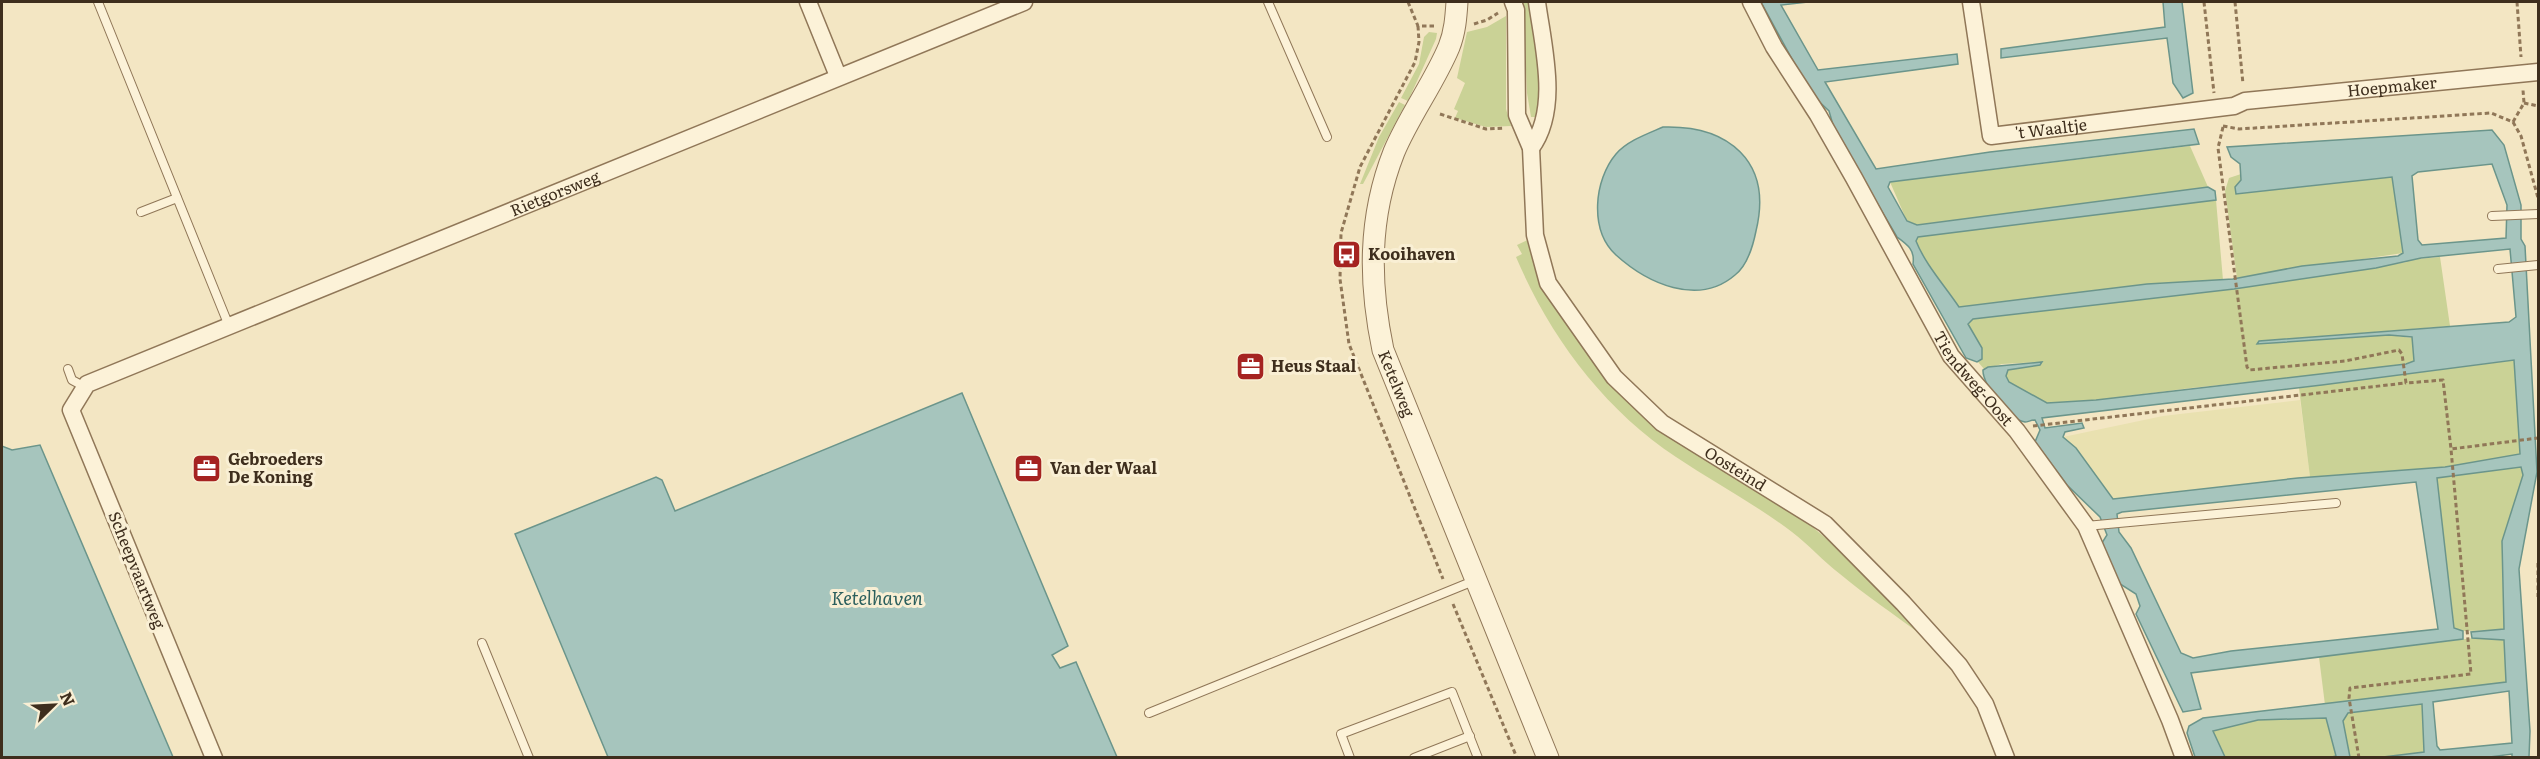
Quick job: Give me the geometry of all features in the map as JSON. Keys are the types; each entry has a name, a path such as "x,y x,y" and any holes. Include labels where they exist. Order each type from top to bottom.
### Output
{"street":[{"path":"808,2 838,76"},
{"name":"Rietgorsweg","path":"86,385 1023,2"},
{"name":"Ketelweg","path":"1457,2 1450,45 1394,151 1383,187 1372,256 1374,307 1383,350 1544,755"},
{"name":"Oosteind","path":"1513,2 1516,10 1517,115 1531,148 1535,235 1548,283 1614,377 1662,423 1825,524 1903,603 1959,665 1985,704 2001,756"},
{"name":"Oosteind","path":"1531,148 1540,136 1546,117 1546,63 1537,2"},
{"name":"Tiendweg-Oost","path":"1751,2 1774,47 1818,115 1854,178 1951,356 2017,430 2089,526 2184,758"},
{"name":"'t Waaltje","path":"1971,2 1991,136 2234,106 2245,101"},
{"name":"Hoepmaker","path":"2245,101 2538,72"},
{"name":"Scheepvaartweg","path":"86,385 72,410 214,758"}],"lane":[{"path":"98,2 229,326"},
{"path":"1268,2 1327,137"},
{"path":"141,212 177,198"},
{"path":"2492,216 2538,214"},
{"path":"2498,269 2535,266"},
{"path":"68,369 72,380 86,385"},
{"path":"2089,526 2336,503"},
{"path":"1149,713 1476,580"},
{"path":"482,643 529,758"},
{"path":"1350,758 1341,734 1452,692 1478,758"},
{"path":"1414,758 1470,736"}],"path":[{"path":"2235,2 2245,101"},
{"path":"2524,103 2538,106"},
{"path":"1440,114 1486,129 1522,128"},
{"path":"2513,122 2521,136 2538,198"},
{"path":"2223,127 2217,148 2247,368 2249,370 2345,361 2399,350 2402,354 2406,382"},
{"path":"2034,426 2406,382 2443,380 2471,674 2350,688 2351,715 2359,758"},
{"path":"2451,448 2538,438"},
{"path":"2538,563 2538,597"}],"shaded area":[{"path":"2300,400 2310,477 2113,499 2076,448 2063,437 2163,416"}],"green space":[{"path":"1523,2 1533,2 1542,104 1536,117 1531,117 1527,93"},
{"path":"1506,16 1506,109 1511,126 1486,127 1455,118 1458,111 1454,109 1465,83 1457,78 1467,32 1487,27"},
{"path":"1429,32 1437,33 1436,39 1408,101 1401,98 1419,64 1424,37"},
{"path":"1399,102 1405,105 1363,184 1360,184 1379,137"},
{"path":"2190,146 2208,187 1917,225 1907,221 1890,182"},
{"path":"2241,174 2242,180 2236,194 2392,177 2403,253 2237,278 2225,191 2229,178"},
{"path":"2216,200 2223,280 2147,284 1959,307 1930,266 1916,241 1918,237 1932,235"},
{"path":"1536,236 1552,302 1593,360 1623,393 1795,512 1870,576 1920,634 1850,582 1778,522 1676,457 1625,417 1582,369 1563,343 1530,287 1516,257 1522,254 1517,245"},
{"path":"2440,257 2450,326 2259,341 2258,343 2389,335 2412,338 2414,362 2374,369 2096,400 2047,403 2009,382 2006,376 2008,370 2039,365 2041,362 2002,364 1984,369 1978,362 1982,358 1968,323 1973,319 2234,289 2407,262 2406,260"},
{"path":"2515,360 2520,455 2445,467 2310,477 2299,388"},
{"path":"2521,467 2523,475 2502,541 2504,630 2463,631 2454,629 2437,478"},
{"path":"2474,638 2504,640 2506,682 2325,705 2319,657"},
{"path":"2422,704 2424,752 2383,757 2350,757 2343,721 2348,713"},
{"path":"2327,718 2337,757 2225,757 2213,731 2258,720"}],"water":[{"path":"1761,2 1808,2 1781,5 1818,70 1957,54 1958,64 1825,82 1876,169 1990,152 2194,129 2199,144 1890,182 1888,187 1907,221 1917,225 2208,187 2215,191 2216,200 1918,237 1916,241 1925,258 1959,307 2147,284 2233,279 2302,266 2398,256 2403,253 2392,177 2236,194 2235,187 2241,180 2240,164 2231,157 2227,147 2492,130 2504,145 2521,205 2521,239 2525,246 2537,472 2519,569 2530,731 2529,757 2512,757 2512,754 2482,758 2383,757 2424,752 2422,704 2348,713 2343,721 2350,757 2332,757 2336,756 2326,718 2258,720 2213,731 2225,757 2195,757 2187,733 2189,726 2203,718 2506,682 2504,640 2472,638 2471,632 2504,629 2502,541 2523,475 2521,467 2437,478 2454,628 2463,631 2463,639 2191,673 2201,709 2183,712 2136,614 2140,606 2136,594 2117,582 2100,546 2107,535 2100,517 2067,485 2035,442 2040,430 2035,420 2025,422 2019,420 2004,408 1987,384 1983,370 1988,367 2042,362 2040,365 2008,370 2006,376 2009,382 2047,403 2096,400 2406,364 2414,361 2412,337 2389,335 2257,344 2259,341 2509,322 2516,317 2510,249 2421,258 2376,268 2234,289 1973,319 1968,324 1982,348 1982,359 1977,362 1966,358 1913,264 1910,248 1897,237 1835,132 1829,111 1811,94","holes":["2492,164 2507,205 2506,238 2422,245 2418,240 2412,176 2418,172","2514,360 2520,454 2445,467 2298,478 2113,499 2076,448 2063,437 2065,432 2084,428 2082,423 2045,428 2042,418","2416,482 2438,629 2231,651 2193,658 2181,653 2131,548 2119,532 2117,514","2509,691 2512,743 2440,750 2437,746 2433,702"]},
{"path":"2163,2 2182,2 2193,93 2183,98 2173,83 2167,38 2001,58 2001,49 2165,27"},
{"path":"1663,127 1686,128 1707,133 1725,141 1740,152 1751,167 1758,185 1760,206 1756,231 1747,261 1740,271 1721,284 1705,289 1689,290 1673,288 1658,282 1628,265 1616,255 1607,245 1602,232 1598,219 1599,191 1609,165 1626,145"},
{"name":"Ketelhaven","path":"962,393 1068,646 1052,655 1060,668 1076,662 1117,757 608,757 515,534 656,477 662,480 675,511"},
{"path":"40,445 173,757 2,757 2,446 12,450"}],"place":[{"name":"Kooihaven","path":"1347,254"},
{"name":"Heus Staal","path":"1250,366"},
{"name":"Gebroeders De Koning","path":"207,468"},
{"name":"Van der Waal","path":"1029,468"}]}
